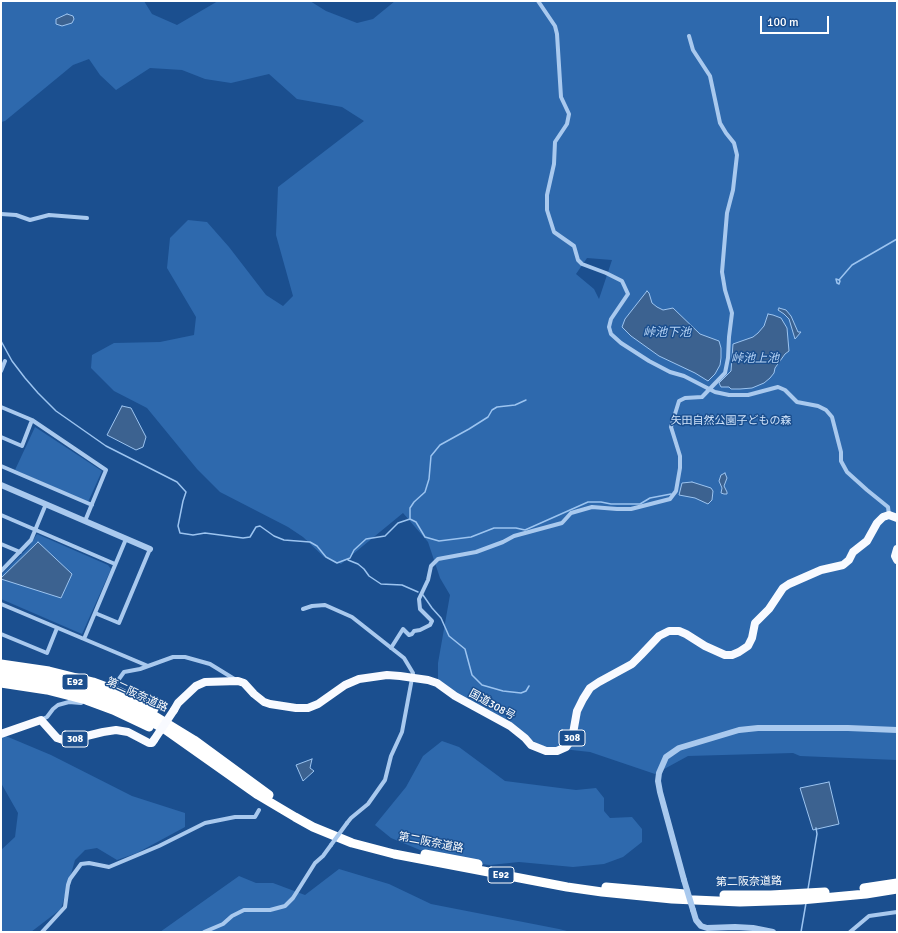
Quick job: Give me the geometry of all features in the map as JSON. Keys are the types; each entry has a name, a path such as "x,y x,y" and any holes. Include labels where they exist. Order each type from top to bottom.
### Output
{"highway":[{"path":"889,515 897,518"},
{"name":"国道308号","path":"238,681 244,683 264,702 296,708 308,708 318,704 345,685 359,679 386,675 428,680 437,683 455,696 510,726 531,744 546,751 557,751 566,747 572,739 578,711 590,688 637,660 658,636 670,631 679,631 705,646 725,655 732,655 739,652 748,646 752,638 754,623 769,609 783,588 821,570 843,565 849,560 853,552 867,541 877,523 883,517 889,515"},
{"path":"897,550 895,556 897,560"},
{"path":"1,664 64,674 93,682 147,704 172,720 220,763"},
{"name":"第二阪奈道路","path":"1,670 41,675 77,683 112,694 261,790 316,822 354,837 395,848 568,881 640,890 706,895 830,891 897,883"},
{"name":"第二阪奈道路","path":"1,676 41,682 75,690 143,713"},
{"name":"308","path":"41,720 57,738 66,741 116,730 128,732 149,743 152,743 178,703 196,686 205,682 238,681"},
{"path":"1,683 60,692 100,704 220,763"},
{"path":"1,734 41,720"},
{"name":"第二阪奈道路","path":"220,763 275,806 313,827 352,843 394,854 567,887 639,897 740,902 801,900 897,889"}],"street":[{"path":"538,1 555,26 557,34 561,97 569,114 567,124 554,142 554,164 547,195 547,210 554,232 574,246 578,260 582,264 622,281 628,294 611,319 609,327 611,334 621,343 649,361 670,372 684,376 715,392 729,395 748,395 778,387 785,390 797,402 818,406 826,410 832,418 841,452 841,461 847,472 888,507 889,515"},
{"path":"391,648 403,629 409,635 414,631 430,625 432,621 420,609 419,598 428,580 431,566 438,559 476,552 503,542 514,536 562,523 571,513 592,507 630,509 670,499 676,491 680,468 680,456 671,427 678,401 685,398 702,397 725,373 728,358 732,313 725,290 722,265 727,212 733,190 737,155 734,143 720,123 710,76 693,50 689,36"},
{"path":"1,214 16,214 30,220 49,214 87,218"},
{"path":"1,372 6,361"},
{"path":"1,407 32,420 106,470 85,521"},
{"path":"1,437 22,446 32,420"},
{"path":"1,466 92,505"},
{"path":"1,485 150,549 119,623 95,614"},
{"path":"1,571 31,540 46,504"},
{"path":"1,515 115,564"},
{"path":"84,639 126,539"},
{"path":"1,544 20,552"},
{"path":"1,604 148,666"},
{"path":"204,932 223,924 232,916 244,910 270,910 285,906 293,898 315,862 323,856 347,823 368,804 385,780 391,756 402,732 413,673 404,658 352,617 325,605 312,606 303,609"},
{"path":"1,634 47,653 57,628"},
{"path":"114,686 124,672 140,669 173,657 185,657 210,664 238,681"},
{"path":"41,720 47,717 53,708 69,702 78,702 97,709"},
{"path":"773,932 753,928 707,928 701,926 696,920 658,781 659,773 666,757 679,748 739,730 758,728 848,728 897,730"},
{"path":"42,932 65,908 70,879 81,864 89,863 109,867 159,846 205,823 235,816 255,817 258,810"},
{"path":"850,932 869,916 897,912"}],"green space":[{"name":"矢田自然公園子どもの森","path":"1,1 144,1 152,14 177,25 218,1 310,1 326,11 357,23 373,19 395,1 897,1 897,760 800,756 793,753 688,756 655,774 590,752 544,747 485,715 438,681 438,663 450,595 440,578 428,542 403,513 341,564 324,557 303,537 288,527 220,492 197,469 147,408 114,391 91,368 92,355 114,343 160,342 194,335 196,317 167,268 170,238 188,220 207,222 229,247 266,295 283,306 293,296 276,235 278,187 364,121 342,107 297,99 269,74 231,83 205,79 182,70 150,68 116,90 100,75 89,59 73,65 5,121 1,122","holes":["587,258 612,260 599,299 594,289 576,274"]},
{"path":"35,427 102,471 88,502 15,470"},
{"path":"37,534 108,565 111,569 82,634 1,599 1,575 28,548"},
{"path":"1,734 51,755 132,796 185,813 185,827 137,853 117,860 97,848 85,850 75,860 61,909 31,932 1,932 1,850 15,837 18,813 1,783"},
{"path":"442,741 459,747 505,781 576,790 596,788 604,798 604,811 610,818 632,817 642,829 642,842 623,857 604,864 573,867 519,862 490,865 451,861 391,838 375,825 406,787 423,756"},
{"path":"339,869 389,884 431,904 571,932 160,932 239,876 256,883 273,883 305,895"}],"water":[{"path":"67,14 73,16 74,19 72,23 62,26 56,24 56,19"},
{"name":"峠池下池","path":"647,291 652,303 657,307 663,310 673,308 700,334 719,341 721,348 720,365 715,374 708,381 695,373 659,356 631,336 622,327 625,319"},
{"path":"779,308 786,310 791,316 798,332 801,332 795,339 789,319 778,310"},
{"name":"峠池上池","path":"768,314 781,318 787,328 789,351 775,368 774,373 764,383 752,388 731,389 729,387 721,387 719,383 731,371 733,344 753,337 758,333 764,326"},
{"path":"122,406 131,408 146,437 143,447 136,450 107,435"},
{"path":"725,473 727,478 724,486 727,494 721,493 722,488 719,481 721,475"},
{"path":"692,482 711,488 713,491 712,500 708,504 695,498 679,495 682,483"},
{"path":"38,542 72,574 61,598 1,579"},
{"path":"312,759 310,768 314,771 303,781 296,765"},
{"path":"829,782 839,824 813,830 800,788"}],"waterway":[{"path":"839,280 839,284 837,283 836,279 839,280 852,265 897,239"},
{"path":"1,341 12,361 25,378 56,411 106,446 177,482 186,492 178,526 180,533 193,535 205,533 243,538 250,537 256,527 260,526 274,536 284,540 310,542 317,546 326,557 337,563 350,558 354,550 366,539 385,536 398,523 410,519 416,522 425,537 439,541 471,537 494,528 516,528 525,530 588,502 640,504 650,498 671,494"},
{"path":"410,519 410,508 425,492 429,479 431,456 440,445 488,417 492,410 497,407 515,405 526,400"},
{"path":"348,560 358,564 369,576 381,584 402,585 418,592"},
{"path":"423,595 441,618 449,636 465,649 472,675 482,685 503,691 521,693 526,691 529,686"},
{"path":"808,889 817,834 816,828"},
{"path":"801,932 806,903"}]}
